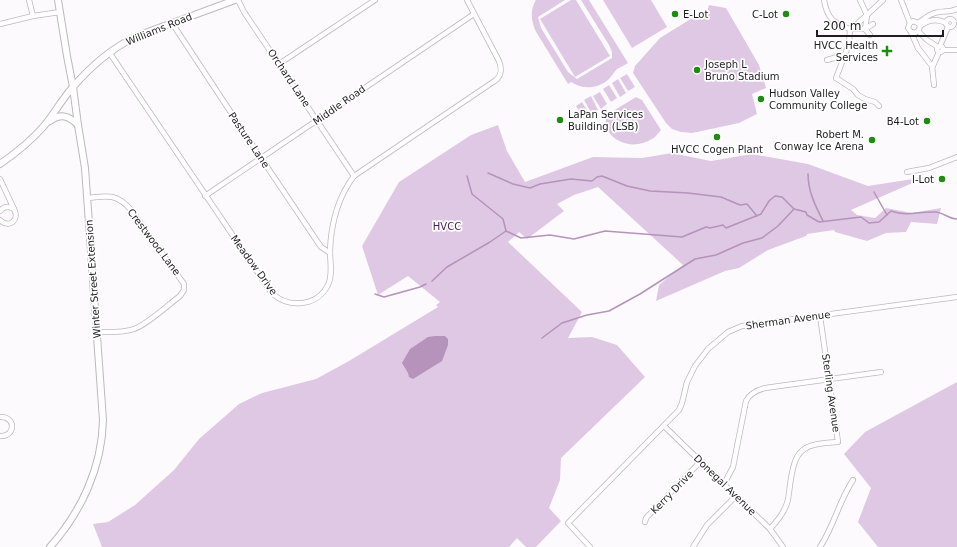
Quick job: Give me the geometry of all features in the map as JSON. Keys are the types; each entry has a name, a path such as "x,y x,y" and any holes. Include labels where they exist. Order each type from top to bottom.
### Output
{"main road":[{"name":"Winter Street Extension","path":"50,547 72,520 92,478 101,447 103,420 85,168 58,0"},
{"name":"Williams Road","path":"44,126 73,87 109,52 123,42 236,0"},
{"path":"0,164 25,145 54,118 60,116 70,118 78,125"}],"street":[{"path":"29,0 33,16"},
{"name":"Orchard Lane","path":"236,0 354,176"},
{"path":"279,64 375,0"},
{"name":"Meadow Drive","path":"109,52 271,292 274,296 286,302 296,304 314,300 323,292 330,280 332,232 341,197 354,176 499,77 501,70 499,61 467,0"},
{"path":"824,0 830,18 838,25 850,29 865,29 873,24"},
{"path":"860,0 867,15 865,29 870,35"},
{"path":"876,0 882,1"},
{"path":"901,0 910,23 908,28 918,48 932,68 934,85"},
{"path":"850,29 882,1"},
{"path":"918,31 919,24 931,14 942,11 951,12 957,9"},
{"path":"0,24 33,16 60,12"},
{"path":"951,12 950,20 947,21 951,26"},
{"name":"Middle Road","path":"205,196 474,14"},
{"path":"910,23 915,21 919,24 928,21 940,21 951,26"},
{"name":"Pasture Lane","path":"172,23 321,246 330,253"},
{"path":"932,68 951,26"},
{"path":"850,29 848,44 836,78 853,89 858,95 875,102 879,106"},
{"path":"911,32 915,33 918,31"},
{"path":"918,31 927,40 940,49 957,50"},
{"path":"827,60 844,55"},
{"path":"907,172 929,168 957,157"},
{"path":"0,179 16,214 13,222 5,224 0,220"},
{"name":"Crestwood Lane","path":"87,198 111,196 124,202 184,284 184,290 180,296 138,327 125,331 97,332"},
{"path":"0,211 6,207 14,209"},
{"name":"Sherman Avenue","path":"590,547 568,523 679,410 687,382 695,366 708,349 728,332 742,326 957,297"},
{"name":"Sterling Avenue","path":"770,529 781,516 788,502 792,469 797,455 803,449 813,445 838,442 820,316"},
{"path":"724,484 734,467 746,401 751,394 759,389 881,372"},
{"path":"0,417 11,421 12,428 7,435 0,436"},
{"name":"Donegal Avenue","path":"664,426 770,529 783,547"},
{"name":"Kerry Drive","path":"645,522 646,518 700,462"},
{"path":"822,546 843,497 853,480"},
{"path":"693,547 707,525 736,496"}],"green space":[{"path":"536,0 565,0 538,17 541,28 568,72 577,79 612,58 612,52 609,45 581,0 589,0 628,63 617,69 609,79 600,85 585,87 571,82 568,84 535,30 532,15"},
{"path":"571,0 576,0 610,56 575,77 540,19"},
{"path":"603,0 651,0 667,27 632,48"},
{"name":"Joseph L Bruno Stadium","path":"709,5 726,8 759,65 766,88 752,94 757,114 739,123 692,133 681,132 672,129 666,123 633,73 635,66 660,38 702,12 707,12"},
{"path":"627,74 635,87 628,91 620,78"},
{"path":"618,79 626,93 620,97 612,83"},
{"path":"609,85 617,98 611,102 603,89"},
{"path":"600,92 607,104 601,109 593,96"},
{"path":"591,96 598,110 592,114 584,100"},
{"path":"636,97 642,100 661,130 655,137 646,142 641,144 628,144 617,140 612,136 607,129 605,116"},
{"path":"582,102 590,115 584,119 576,106"},
{"name":"HVCC","path":"498,125 507,151 525,182 593,157 642,158 672,153 711,161 752,154 808,164 868,186 926,177 851,210 857,215 875,218 886,208 912,213 941,208 937,224 911,222 906,232 886,233 867,241 835,232 834,230 807,234 806,236 768,250 739,268 725,271 656,301 659,285 683,265 598,187 574,195 557,204 564,211 527,239 519,232 508,242 582,312 568,338 592,337 617,345 645,377 561,458 560,480 549,508 561,521 536,547 526,547 517,538 509,547 102,547 93,524 108,522 135,505 174,470 199,439 239,404 262,393 316,379 349,361 438,307 436,305 440,302 408,276 378,295 362,246 399,182 471,135"},
{"path":"957,382 957,547 878,547 858,522 871,488 844,454 865,432"}],"shaded area":[{"path":"445,336 448,339 448,345 442,361 413,379 409,377 402,363 410,349 428,337"}],"waterway":[{"path":"488,173 513,184 530,188 540,184 571,179 592,181 597,177 602,176 627,186 650,191 688,193 721,197 740,205 747,204 757,216"},
{"path":"808,174 811,192 823,221"},
{"path":"467,176 472,194 503,219 506,231"},
{"path":"874,192 887,215"},
{"path":"432,281 447,267 506,231 521,238 550,235 574,239 605,231 682,237 706,227 710,228 723,225 726,228 761,214 769,201 775,196 782,197 794,209 806,212 807,215 819,222 861,217 869,223 879,222 891,211 903,214 936,212 957,219"},
{"path":"542,338 562,323 587,315 609,311 640,294 695,259 716,255 743,243 762,238 778,226 794,209"},
{"path":"375,294 384,297 426,284"}],"place":[{"name":"E-Lot","path":"675,14"},
{"name":"C-Lot","path":"786,14"},
{"name":"HVCC Health Services","path":"887,51"},
{"name":"Joseph L Bruno Stadium","path":"697,70"},
{"name":"Hudson Valley Community College","path":"761,99"},
{"name":"LaPan Services Building (LSB)","path":"560,120"},
{"name":"B4-Lot","path":"927,121"},
{"name":"HVCC Cogen Plant","path":"717,137"},
{"name":"Robert M. Conway Ice Arena","path":"872,140"},
{"name":"I-Lot","path":"942,179"}]}
